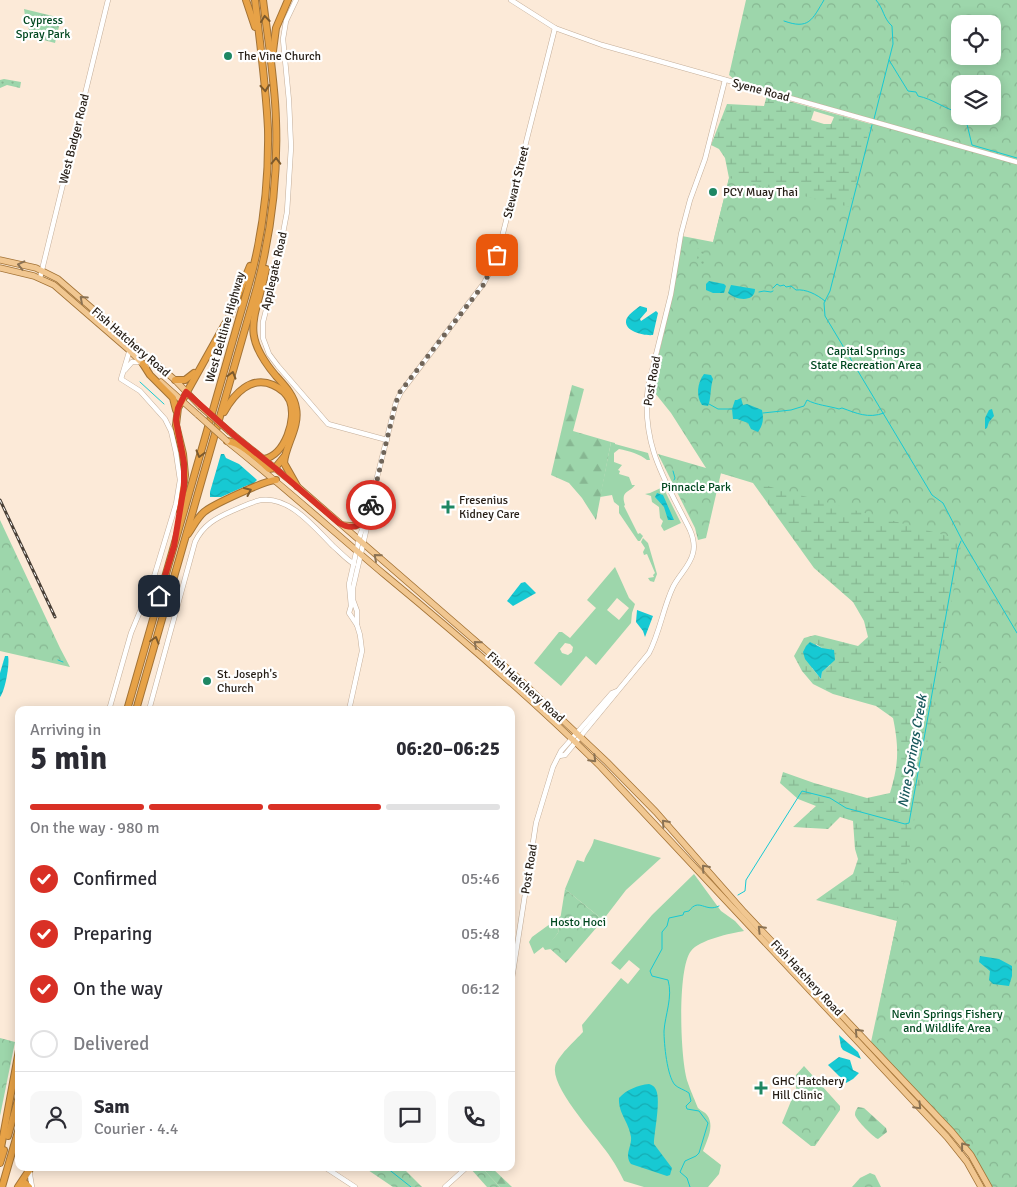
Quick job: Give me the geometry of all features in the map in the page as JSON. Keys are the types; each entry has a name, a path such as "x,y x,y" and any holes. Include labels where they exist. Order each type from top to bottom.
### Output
{"highway":[{"path":"246,0 259,40"},
{"name":"West Beltline Highway","path":"128,706 249,284 262,221 266,188 268,131 255,0"},
{"name":"West Beltline Highway","path":"138,706 262,270 273,203 276,120 263,0"},
{"path":"276,120 273,38 277,22 288,0"},
{"path":"273,203 269,253 254,321 253,336 260,356 290,392 295,402 297,418 284,463 296,486"},
{"path":"176,415 186,392 227,322 241,291 262,221"},
{"path":"175,380 184,380 191,376 212,347"},
{"path":"142,363 150,375 173,398 176,405 176,425 183,454 185,478 174,546"},
{"path":"219,422 234,397 248,385 266,383 281,389 291,403 292,414 286,440 281,448 271,457 264,459"},
{"path":"227,441 250,453 269,469 275,468 285,456"},
{"path":"183,543 205,511 276,480"},
{"path":"123,706 144,646"},
{"path":"0,1153 15,1072"},
{"path":"0,1163 15,1110"},
{"path":"2,1187 15,1142"},
{"path":"18,1187 27,1171"},
{"path":"18,1187 25,1183 31,1187"}],"main road":[{"name":"Fish Hatchery Road","path":"0,260 41,271 58,278 175,380 200,406 275,468 528,687 639,795 744,912 952,1132 971,1155 989,1187"},
{"name":"Fish Hatchery Road","path":"0,268 40,278 54,285 129,350 227,441 276,480 409,594 574,740 622,788 947,1137 967,1162 981,1187"},
{"path":"339,523 346,526 356,526 367,517"},
{"path":"409,594 419,597 422,595"},
{"path":"420,604 423,602 432,604"},
{"path":"515,687 528,687"},
{"path":"622,788 627,788 639,795"}],"street":[{"name":"West Badger Road","path":"40,278 108,0"},
{"name":"Applegate Road","path":"296,0 286,21 283,35 290,110 290,176 283,237 263,322 265,346 278,366 328,424 387,440"},
{"name":"Syene Road","path":"511,0 555,28 602,45 1017,162"},
{"name":"Stewart Street","path":"359,552 363,525 367,517 400,392 484,284 495,262 555,28"},
{"name":"Post Road","path":"515,959 536,823 553,767 559,756 644,661 652,646 673,588 693,553 694,541 690,530 653,453 647,426 646,402 670,294 680,235 706,156 725,80"},
{"path":"110,706 131,633 153,580 179,484 179,466 169,426 162,413 137,388 122,379 132,343"},
{"path":"124,371 132,362 142,363"},
{"path":"150,706 195,542 208,523 255,501 278,501 293,509 354,564"},
{"path":"350,706 362,651 349,588 354,564 359,552"},
{"path":"354,610 352,588 359,552"},
{"path":"354,610 349,612 357,625"},
{"path":"28,1171 31,1187"},
{"path":"331,1171 355,1187"},
{"path":"446,1187 463,1171"}],"green space":[{"path":"746,0 1017,0 1017,160 735,80 729,75"},
{"name":"Cypress Spray Park","path":"24,9 61,18 55,43 32,37"},
{"path":"0,80 21,82 20,88 7,85 0,88"},
{"path":"767,95 928,140 1017,349 1017,365 874,1031 897,921 816,900 853,874 858,859 855,849 853,821 840,817 828,829 793,827 816,806 798,799 780,783 783,772 867,798 890,793 897,756 893,718 876,706 833,694 813,684 802,671 794,656 804,638 815,635 858,646 868,637 864,621 853,602 814,568 753,483 707,469 705,275 729,178 725,158 719,149 711,145 727,104 764,106","holes":["814,111 834,117 831,124 811,120","816,644 822,648 830,665 822,672 821,679 812,668"]},
{"name":"Capital Springs State Recreation Area","path":"871,122 1017,164 1017,1187 992,1187 973,1154 871,1042 897,921 962,540 721,473 706,538 698,540 695,528 658,454 706,468 671,413 651,388 673,293 682,236 713,242 729,178 850,207"},
{"path":"698,248 701,249 705,257 701,269 697,259"},
{"path":"572,385 584,389 573,431 611,442 596,520 582,498 569,483 551,475"},
{"path":"611,442 648,453 650,460 619,449 614,453 614,462 622,465 618,470 620,471 619,474 629,477 632,485 635,485 626,492 624,506 638,534 640,533 643,536 640,541 638,541 619,513 619,506 614,502 612,495 600,497"},
{"path":"663,487 681,523 664,531 661,526 663,521 660,518 659,507 652,502 651,496 645,494"},
{"path":"0,520 60,648 70,667 0,651"},
{"path":"643,538 648,543 657,574 654,582 648,578 654,577 655,573 647,554 644,555 645,548 641,542"},
{"path":"615,567 629,598 635,604 631,623 596,665 586,656 561,686 534,663 559,632 570,638 596,608 587,600","holes":["617,598 629,608 619,620 607,610","565,643 573,647 572,652 568,655 562,653 560,649"]},
{"path":"594,839 661,858 626,890 603,920 565,889 577,860 584,862"},
{"path":"694,874 721,911 735,921 744,931 716,938 695,947 691,951 687,961 682,995 681,1016 685,1072 698,1108 707,1115 710,1124 710,1133 703,1151 721,1165 719,1174 708,1187 644,1187 624,1181 611,1158 568,1101 556,1077 555,1068 562,1054 583,1032 582,1025 621,978 628,984 640,969 629,960 620,970 611,963 652,915"},
{"name":"Hosto Hoci","path":"565,889 603,920 566,963 547,946 558,933"},
{"path":"561,916 558,933 548,946 551,949 545,950 543,947 534,954 529,942 532,937"},
{"path":"0,1038 15,1042 0,1116"},
{"path":"804,1066 840,1106 840,1110 815,1146 811,1146 782,1123 796,1089 796,1075"},
{"path":"858,1107 864,1108 886,1128 887,1132 878,1139 873,1135 856,1118 855,1112"},
{"path":"369,1171 406,1171 422,1187 393,1187"},
{"path":"473,1171 485,1171 500,1187 487,1187"},
{"path":"485,1171 495,1171 512,1187 500,1187"},
{"path":"870,1173 875,1175 881,1187 852,1187 860,1178"}],"water":[{"path":"709,281 724,284 726,286 724,293 713,293 706,290 706,284"},
{"path":"731,285 755,289 754,293 752,297 740,299 728,293"},
{"path":"640,306 647,308 647,311 640,319 641,321 656,311 658,313 653,335 636,333 627,325 628,317"},
{"path":"704,374 711,375 713,379 708,406 702,405 698,394 700,381"},
{"path":"741,398 743,405 747,404 762,410 763,422 758,432 751,429 748,423 733,419 732,409 735,400"},
{"path":"992,409 994,416 985,429 985,418 989,410"},
{"path":"221,454 239,464 257,480 252,485 221,497 210,497"},
{"path":"657,493 663,495 674,520 668,520 664,507 655,497"},
{"path":"525,582 536,593 513,606 507,601 521,583"},
{"path":"637,610 653,616 645,637 636,622"},
{"path":"810,642 822,648 834,650 835,660 822,672 821,679 805,659 803,652"},
{"path":"5,656 8,656 8,671 0,697 0,673"},
{"path":"980,956 999,959 1012,966 1009,986 993,984 989,980 990,971 979,962"},
{"path":"839,1035 858,1052 861,1059 843,1050"},
{"path":"839,1057 850,1060 853,1070 859,1073 846,1083 828,1065"},
{"path":"649,1084 655,1088 658,1099 654,1144 672,1168 670,1175 667,1176 631,1164 628,1157 631,1137 620,1108 619,1098 632,1088"}],"waterway":[{"name":"Nine Springs Creek","path":"784,21 792,24 804,24 813,18 824,0"},
{"path":"874,119 893,44 892,26 876,0"},
{"path":"889,60 908,91 916,92 918,96 951,110"},
{"path":"872,125 830,291 824,303 825,316 932,495 943,503 962,540 1017,633"},
{"path":"967,125 972,145 1017,158"},
{"path":"773,288 777,284 786,287 791,286 796,290 811,292 825,301"},
{"path":"759,292 773,291"},
{"path":"140,382 164,404"},
{"path":"763,413 791,410 804,406 807,400 862,415 884,413"},
{"path":"709,404 718,409 732,409"},
{"path":"673,471 674,480"},
{"name":"Nine Springs Creek","path":"738,895 745,891 746,880 802,791 830,798 846,808 905,824 909,823 958,548 961,541"},
{"path":"58,660 63,662"},
{"name":"Nine Springs Creek","path":"690,1187 687,1178 680,1172 685,1161 699,1153 708,1123 699,1111 687,1109 686,1106 691,1101 689,1093 675,1085 672,1081 665,1051 664,1031 669,999 668,980 652,976 650,971 662,949 662,932 667,926 669,918 683,915 684,912 689,911 696,905 710,908 719,906"},
{"path":"391,1171 411,1187"}],"railway":[{"path":"0,500 55,617"}],"way so far":[{"path":"371,505 400,392 484,284 492,270 497,255"}],"place":[{"name":"The Vine Church","path":"228,56"},
{"name":"PCY Muay Thai","path":"713,192"},
{"name":"Fresenius Kidney Care","path":"448,507"},
{"name":"St. Joseph's Church","path":"207,681"},
{"name":"GHC Hatchery Hill Clinic","path":"761,1088"}],"route":[{"path":"159,596 174,546 184,486 183,454 176,425 176,415 186,392 235,436 320,505 339,523 348,526 358,525 367,517 371,505"}],"park label":[{"name":"Pinnacle Park","path":"696,487"},
{"name":"Nevin Springs Fishery and Wildlife Area","path":"947,1021"}]}
